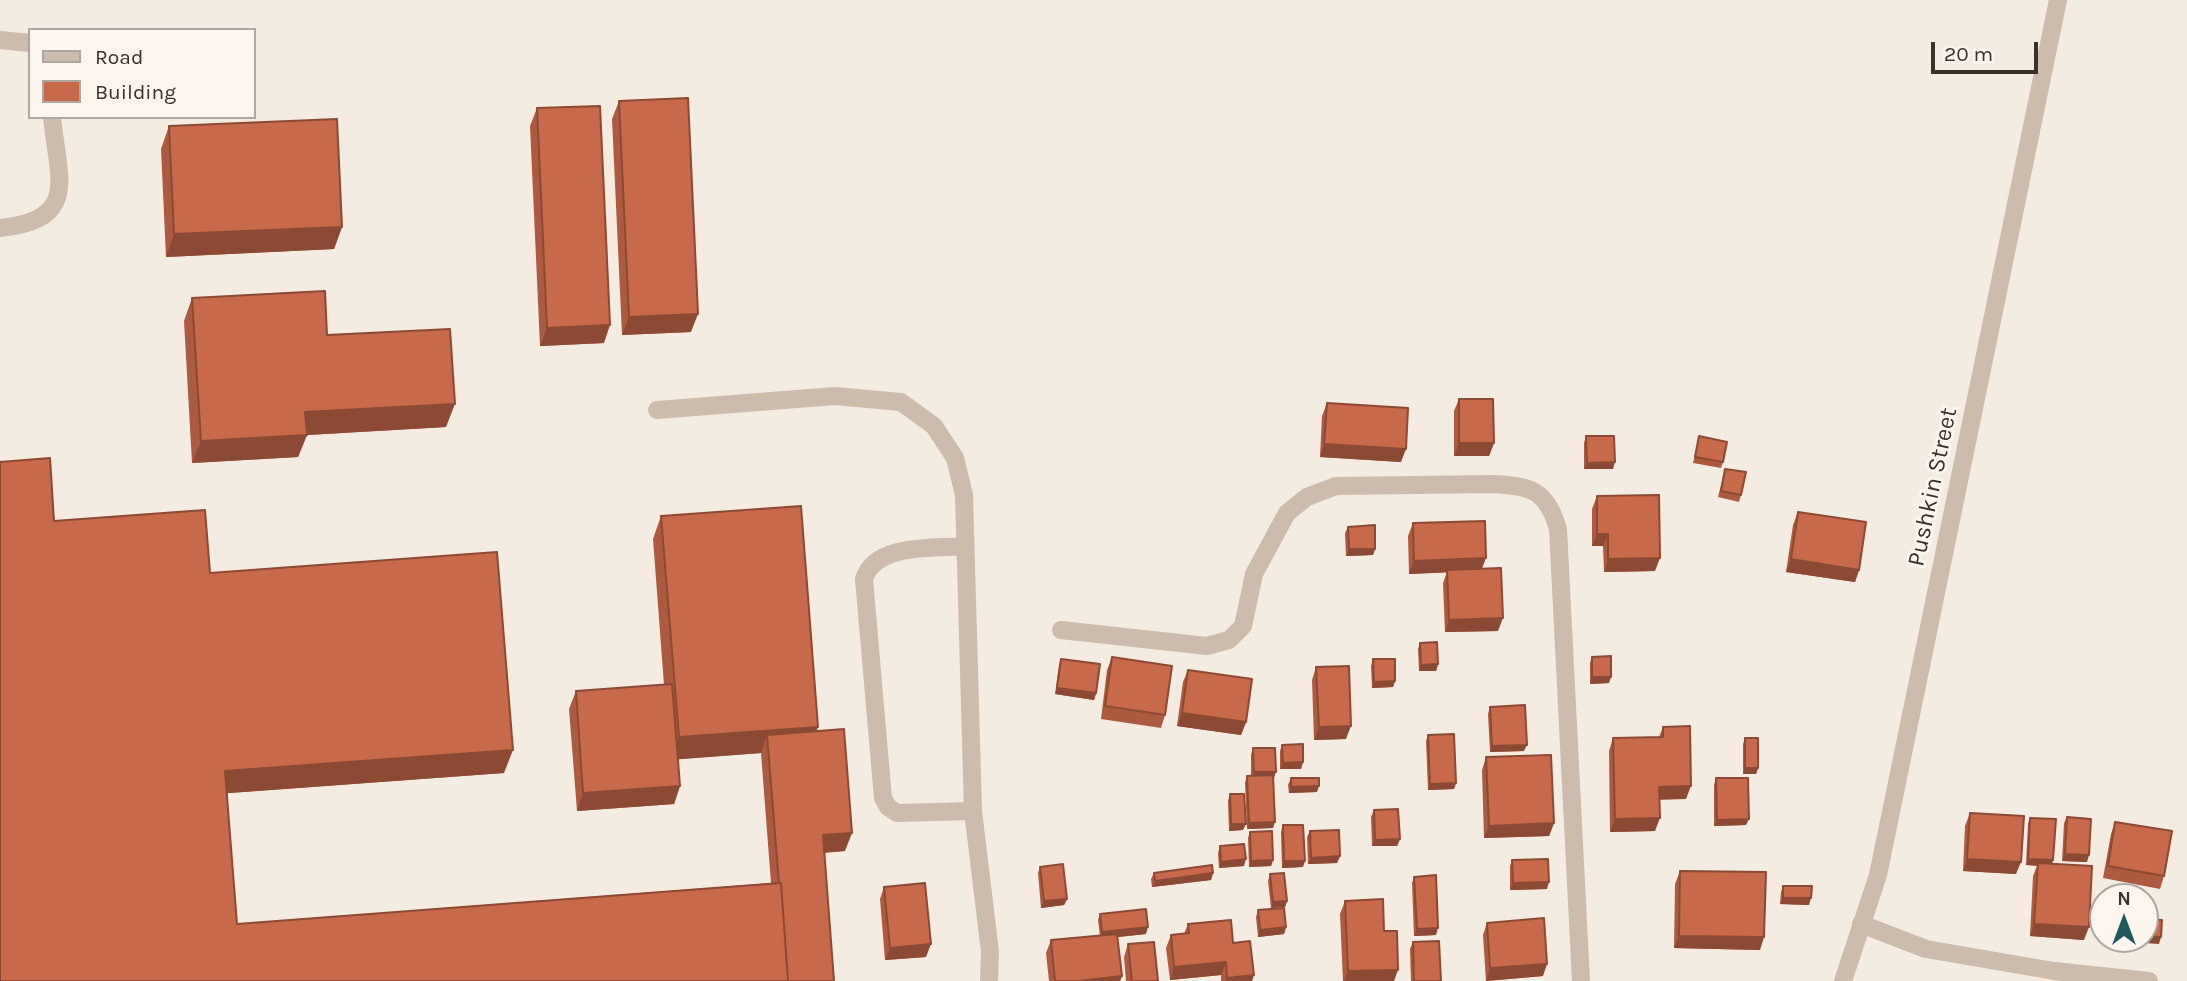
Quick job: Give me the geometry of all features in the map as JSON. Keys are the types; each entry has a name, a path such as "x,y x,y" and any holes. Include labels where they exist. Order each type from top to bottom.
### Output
{"street":[{"name":"Pushkin Street","path":"1843,981 1878,875 2058,0"},
{"path":"0,40 28,43"},
{"path":"0,228 28,226 45,217 57,203 59,188 52,119"},
{"path":"657,410 835,396 901,402 934,426 955,458 964,495 973,811 990,953 989,981"},
{"path":"1061,630 1207,646 1229,640 1243,626 1254,574 1287,513 1307,497 1336,486 1493,484 1518,485 1539,493 1552,509 1558,529 1581,981"},
{"path":"965,546 888,554 867,568 864,579 883,798 888,807 897,813 973,811"},
{"path":"1861,924 1926,950 2052,976 2149,981"}],"building":[{"path":"688,98 698,314 629,317 619,101"},
{"path":"600,106 610,325 547,328 537,108"},
{"path":"337,119 342,227 174,234 169,126"},
{"path":"325,291 327,335 450,329 455,404 305,412 307,435 201,441 192,298"},
{"path":"1459,399 1493,399 1494,443 1459,443"},
{"path":"1327,403 1408,408 1406,449 1324,444"},
{"path":"1586,436 1614,436 1615,462 1587,463"},
{"path":"1699,436 1727,442 1723,462 1695,457"},
{"path":"50,458 54,521 205,510 210,573 497,552 513,750 225,771 237,924 781,883 788,981 0,981 0,462"},
{"path":"1725,469 1746,472 1741,495 1721,491"},
{"path":"1659,495 1660,558 1608,559 1608,534 1597,534 1597,496"},
{"path":"801,506 818,727 679,737 661,516"},
{"path":"1798,512 1866,522 1859,570 1791,559"},
{"path":"1485,521 1486,558 1414,561 1413,523"},
{"path":"1375,525 1375,549 1349,549 1348,527"},
{"path":"1501,568 1503,618 1449,620 1447,570"},
{"path":"1437,642 1438,664 1421,665 1420,643"},
{"path":"1611,656 1611,677 1592,677 1592,657"},
{"path":"1112,657 1172,666 1165,715 1105,706"},
{"path":"1061,659 1100,664 1096,693 1057,688"},
{"path":"1373,659 1395,659 1395,681 1374,682"},
{"path":"1349,666 1351,726 1319,727 1316,667"},
{"path":"1188,670 1252,679 1246,722 1182,713"},
{"path":"672,684 680,786 583,793 576,691"},
{"path":"1525,705 1527,745 1492,746 1490,707"},
{"path":"1690,726 1691,786 1659,787 1660,818 1615,819 1613,738 1663,737 1663,727"},
{"path":"844,729 852,833 823,835 834,981 788,981 767,735"},
{"path":"1454,734 1456,783 1430,784 1428,735"},
{"path":"1745,738 1758,738 1758,768 1745,768"},
{"path":"1303,744 1303,762 1283,763 1282,745"},
{"path":"1253,748 1275,748 1276,772 1254,772"},
{"path":"1551,755 1554,823 1489,826 1486,757"},
{"path":"1273,775 1275,822 1249,823 1247,776"},
{"path":"1291,778 1319,778 1319,786 1291,787"},
{"path":"1716,778 1748,778 1749,819 1717,820"},
{"path":"1230,794 1244,794 1246,824 1231,824"},
{"path":"1398,809 1400,839 1375,840 1374,810"},
{"path":"1970,813 2024,816 2021,862 1967,859"},
{"path":"2067,817 2091,819 2089,855 2065,854"},
{"path":"2030,818 2056,819 2053,860 2028,859"},
{"path":"2115,822 2172,831 2164,876 2108,866"},
{"path":"1283,825 1303,825 1305,861 1284,861"},
{"path":"1339,830 1340,856 1311,858 1310,831"},
{"path":"1272,831 1273,860 1251,861 1250,832"},
{"path":"1244,844 1246,859 1221,862 1220,846"},
{"path":"1548,859 1549,882 1513,883 1512,860"},
{"path":"2038,863 2092,866 2091,883 2089,883 2089,927 2034,924"},
{"path":"1063,864 1067,899 1044,901 1040,867"},
{"path":"1212,865 1213,873 1155,881 1154,873"},
{"path":"1680,871 1766,872 1764,937 1679,936"},
{"path":"1284,873 1287,901 1273,902 1270,874"},
{"path":"1436,875 1438,928 1417,929 1414,877"},
{"path":"925,883 931,944 890,948 884,887"},
{"path":"1783,886 1812,886 1811,898 1783,898"},
{"path":"1383,899 1384,931 1397,931 1398,970 1348,971 1345,901"},
{"path":"1284,908 1286,927 1260,930 1258,910"},
{"path":"1146,909 1148,927 1102,932 1100,914"},
{"path":"1544,918 1547,964 1490,968 1487,923"},
{"path":"1231,920 1233,943 1250,941 1254,975 1227,978 1226,962 1174,967 1171,935 1189,933 1188,924"},
{"path":"2159,920 2162,920 2159,937"},
{"path":"1117,934 1122,976 1055,981 1051,940"},
{"path":"1439,941 1441,981 1414,981 1413,942"},
{"path":"1154,942 1158,981 1132,981 1128,944"}]}
